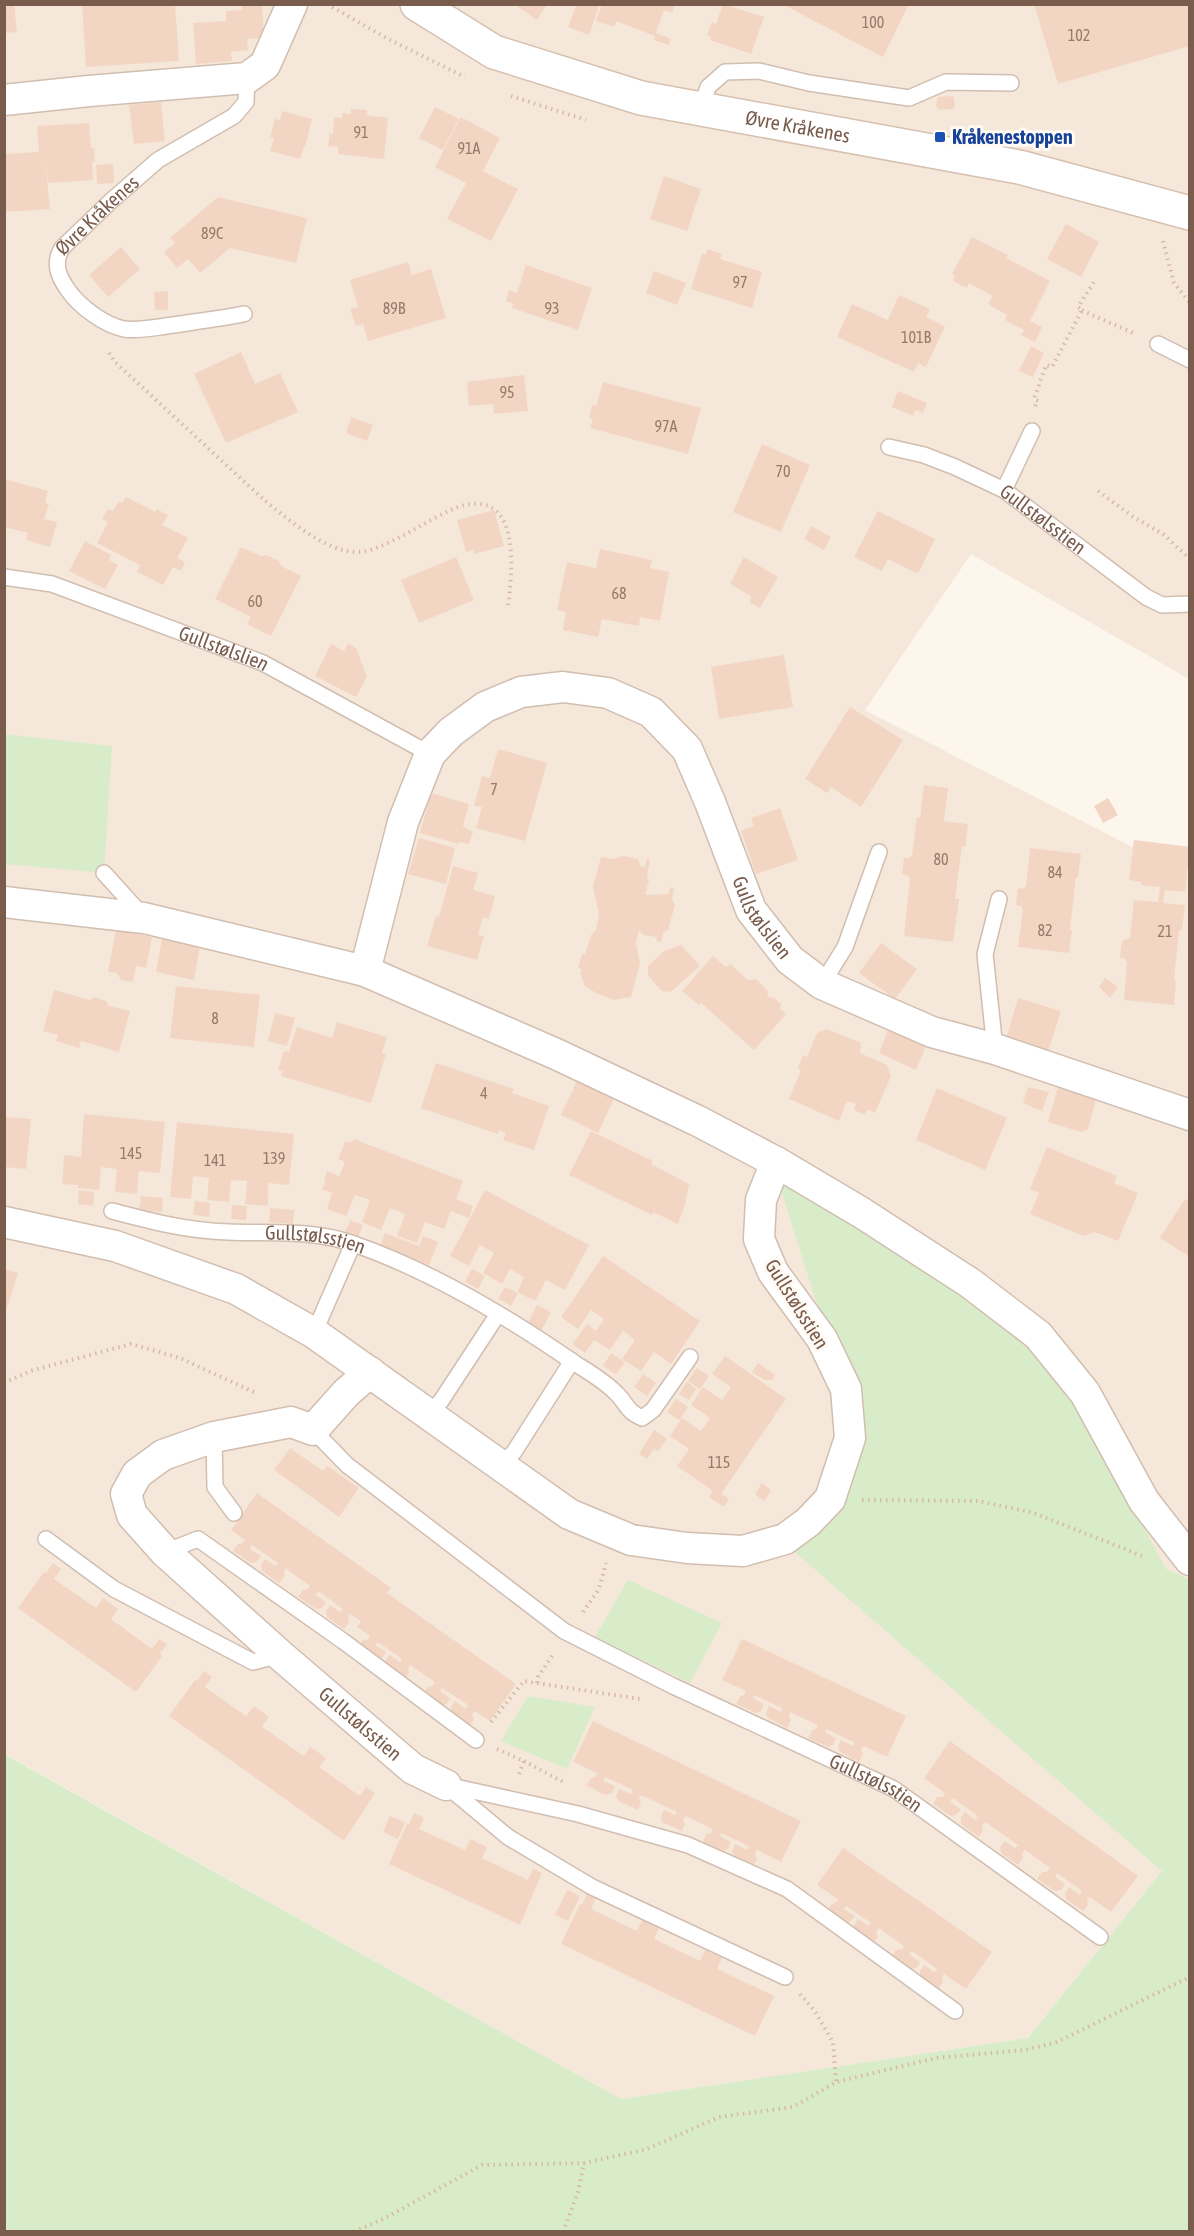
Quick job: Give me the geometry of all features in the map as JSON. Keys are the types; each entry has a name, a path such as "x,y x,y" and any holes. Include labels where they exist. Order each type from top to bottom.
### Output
{"main road":[{"name":"Øvre Kråkenes","path":"417,4 494,52 641,98 1018,167 1188,208"}],"street":[{"path":"4,100 247,78 265,65 292,4"},
{"name":"Gullstølslien","path":"365,971 403,822 430,754 451,732 485,707 521,692 563,687 608,693 651,712 687,749 751,910 790,960 822,984 932,1032 995,1049 1190,1115"},
{"path":"4,902 144,918 365,971 556,1054 698,1121 776,1162 862,1213 970,1283 1038,1335 1084,1393 1144,1501 1187,1558"},
{"name":"Gullstølsstien","path":"4,1221 115,1246 236,1289 314,1333 569,1514 631,1540 687,1548 743,1551 785,1539 808,1522 830,1499 850,1438 846,1389 822,1340 773,1272 759,1239 760,1200 776,1162"},
{"path":"313,1430 346,1393 370,1372"},
{"name":"Gullstølsstien","path":"313,1430 291,1422 214,1437 163,1455 137,1474 126,1494 132,1515 165,1552 280,1655 413,1769 446,1785"}],"lane":[{"path":"701,109 708,87 725,72 759,71 809,82 909,98 946,82 1011,83"},
{"name":"Øvre Kråkenes","path":"244,314 140,329 120,328 91,311 72,296 62,282 56,266 62,248 158,160 234,116 246,102 247,78"},
{"path":"1158,344 1190,360"},
{"path":"1005,490 1032,431"},
{"name":"Gullstølsstien","path":"889,447 924,455 1005,490 1146,597 1162,604 1190,603"},
{"name":"Gullstølslien","path":"4,577 52,584 263,663 430,754"},
{"path":"822,984 844,947 879,852"},
{"path":"104,873 144,918"},
{"path":"995,1049 985,954 999,899"},
{"name":"Gullstølsstien","path":"112,1211 168,1226 226,1232 295,1232 353,1244 427,1275 498,1314 572,1361 617,1394 631,1413 642,1418 653,1410 690,1357"},
{"path":"314,1333 353,1244"},
{"path":"428,1415 441,1401 498,1314"},
{"path":"500,1466 514,1452 572,1361"},
{"name":"Gullstølsstien","path":"313,1430 347,1465 564,1631 673,1686 894,1789 1100,1937"},
{"path":"214,1437 215,1487 234,1513"},
{"path":"46,1539 114,1589 253,1662 280,1655"},
{"path":"165,1552 198,1539 343,1641 476,1740"},
{"name":"Gullstølsstien","path":"446,1785 508,1838 592,1887 785,1977"},
{"name":"Gullstølsstien","path":"446,1785 610,1822 697,1849 787,1889 955,2011"}],"path":[{"path":"1162,238 1174,283 1190,303"},
{"path":"1095,282 1078,307 1092,316 1112,322 1158,344"},
{"path":"1035,394 1046,365 1052,367 1082,310"},
{"path":"105,345 115,362 263,499 288,520 328,544 355,553 372,550 463,506 482,504 498,511 508,527 511,579 508,607"},
{"path":"1098,491 1132,516 1163,534 1190,559"},
{"path":"4,1383 30,1371 131,1344 180,1358 260,1395"},
{"path":"830,1499 917,1502 977,1501 1031,1512 1149,1559 1187,1558"},
{"path":"599,1589 609,1554"},
{"path":"537,1683 538,1677 555,1652"},
{"path":"522,1767 524,1761 476,1740 524,1681 649,1701"},
{"path":"785,1977 814,2010 833,2042 836,2082"},
{"path":"354,2232 385,2218 482,2165 584,2163 647,2149 719,2117 793,2107 836,2082 936,2058 1025,2050 1057,2042 1190,1977"},
{"path":"562,2232 578,2192 584,2163"}],"shaded area":[{"path":"5,5 1189,5 1189,679 971,554 865,710 1189,876 1189,1579 1166,1570 1049,1349 775,1168 850,1411 1162,1871 1028,2038 621,2099 5,1754"}],"green space":[{"path":"4,734 112,746 104,873 5,864"},
{"path":"774,1167 1049,1349 1166,1569 1189,1579 1189,2231 5,2231 4,1754 621,2099 1028,2038 1162,1871 796,1553 850,1411"},
{"path":"628,1580 722,1623 690,1683 595,1637"},
{"path":"528,1696 595,1707 567,1769 501,1741"}],"building":[{"path":"4,4 14,4 17,32 4,33"},
{"path":"82,4 175,4 179,61 86,67"},
{"path":"514,4 547,4 537,20"},
{"path":"577,4 600,4 589,35 568,27"},
{"path":"602,4 675,4 672,13 664,10 656,33 671,39 669,45 654,40 655,36 616,21 614,27 596,21"},
{"path":"723,4 764,17 751,54 710,40 711,36 707,35 712,22 716,24"},
{"path":"782,4 909,4 883,57"},
{"path":"1034,4 1190,4 1190,46 1058,84"},
{"path":"242,5 262,5 264,38 247,39 248,50 231,52 232,61 196,64 193,23 226,21 226,11 242,10"},
{"path":"953,96 955,105 953,109 939,110 936,106 938,97"},
{"path":"161,102 165,141 134,144 129,105"},
{"path":"435,107 459,119 443,150 419,138"},
{"path":"351,109 367,110 366,115 388,118 384,159 338,154 338,147 328,146 330,133 333,134 334,117 342,118 342,113 351,114"},
{"path":"282,111 312,119 300,159 270,151 274,138 270,137 275,119 280,120"},
{"path":"461,117 500,138 483,171 518,189 491,241 447,219 466,183 435,167"},
{"path":"89,123 91,148 94,148 95,162 92,162 93,180 48,183 44,151 50,209 4,212 4,154 39,152 37,126"},
{"path":"113,164 114,183 97,184 96,165"},
{"path":"664,176 701,189 687,231 650,219"},
{"path":"218,197 307,218 296,263 230,248 200,273 188,259 177,268 164,252 175,243 170,238"},
{"path":"1066,224 1099,242 1081,277 1047,259"},
{"path":"972,237 1008,255 1006,258 1050,281 1030,321 1042,327 1035,342 1021,335 1024,330 1005,320 1007,315 988,304 993,296 969,283 967,288 953,281 955,276 952,274"},
{"path":"121,247 140,269 108,297 89,275"},
{"path":"708,249 722,254 720,259 762,272 752,308 691,289 702,253 706,255"},
{"path":"408,262 412,275 431,269 446,318 368,341 363,324 356,326 350,309 358,307 350,280"},
{"path":"526,265 592,288 578,330 512,308 513,303 506,301 509,290 517,293"},
{"path":"654,271 686,283 677,305 646,293"},
{"path":"168,291 168,310 155,310 154,292"},
{"path":"899,295 930,309 926,317 945,326 926,367 918,363 914,372 837,337 852,304 888,320"},
{"path":"1031,346 1044,353 1033,377 1019,371"},
{"path":"241,352 255,384 280,373 298,412 226,443 194,374"},
{"path":"524,375 528,411 494,414 493,404 469,406 467,382"},
{"path":"603,382 701,408 688,454 590,428 593,419 589,418 592,405 596,406"},
{"path":"898,391 927,403 923,413 915,410 913,416 892,407"},
{"path":"351,417 373,425 367,441 346,433"},
{"path":"762,444 810,465 781,532 733,512"},
{"path":"4,479 48,491 45,503 49,504 44,519 57,522 50,547 26,540 28,533 4,527"},
{"path":"126,497 155,512 157,509 168,515 162,525 188,538 177,558 185,562 181,571 173,567 163,585 137,572 140,565 97,543 108,522 102,519 108,509 113,511 118,502 122,503"},
{"path":"494,510 504,546 474,554 473,550 466,552 457,520"},
{"path":"878,511 935,539 918,574 888,559 882,571 854,557"},
{"path":"811,526 831,537 824,550 804,539"},
{"path":"85,541 111,555 109,560 118,565 105,589 69,571"},
{"path":"241,547 279,561 281,566 301,576 271,636 247,624 251,617 215,599"},
{"path":"600,549 652,560 650,568 669,572 660,621 640,617 639,626 602,619 598,637 563,630 566,612 557,610 567,562 596,568"},
{"path":"456,557 474,600 419,623 401,580"},
{"path":"744,557 778,577 760,608 750,603 751,596 730,584"},
{"path":"348,643 356,648 367,677 356,697 315,676 331,644 344,651"},
{"path":"784,655 793,707 719,719 711,667"},
{"path":"850,707 903,740 861,807 831,787 827,793 805,779"},
{"path":"498,749 547,763 525,841 476,828 482,807 474,806 482,776 490,778"},
{"path":"924,785 948,788 944,821 968,824 965,847 962,846 955,899 959,899 953,942 904,936 910,878 902,874 904,858 912,855"},
{"path":"431,793 469,804 463,826 473,832 469,844 459,842 458,844 420,833"},
{"path":"1108,798 1118,815 1103,823 1094,806"},
{"path":"780,808 798,860 756,874 741,831 754,826 751,818"},
{"path":"419,838 455,848 446,884 408,874"},
{"path":"1134,840 1190,847 1185,892 1165,890 1163,903 1185,905 1182,930 1179,930 1174,1005 1124,1000 1127,963 1124,958 1120,958 1122,941 1130,938 1134,900 1158,902 1160,887 1141,885 1141,882 1129,880"},
{"path":"1030,848 1081,854 1078,878 1076,877 1069,953 1018,947 1023,910 1021,906 1016,905 1018,888 1022,889 1026,886"},
{"path":"623,856 638,859 641,867 645,867 647,859 650,860 647,876 649,880 645,895 669,894 670,887 674,889 672,899 675,905 668,930 663,933 661,942 656,941 657,937 643,935 639,930 636,943 640,963 631,997 613,1000 585,986 580,973 582,969 578,968 591,935 596,930 599,915 593,886 601,857 613,859"},
{"path":"453,866 478,873 473,890 495,896 489,919 483,917 478,935 484,936 477,960 427,946 436,916 439,917"},
{"path":"116,930 152,937 146,968 136,966 133,982 121,980 117,973 108,972"},
{"path":"162,938 200,946 194,980 156,972"},
{"path":"881,943 917,969 895,999 859,973"},
{"path":"681,945 700,966 671,992 662,991 648,976 648,966 664,951"},
{"path":"713,956 726,967 730,964 748,980 756,979 767,990 768,997 774,998 781,1004 780,1009 786,1014 754,1050 701,1003 699,1005 682,991"},
{"path":"1105,978 1118,987 1110,998 1099,987"},
{"path":"176,986 260,995 254,1047 170,1038"},
{"path":"54,990 90,1000 95,997 106,1001 109,1006 130,1011 119,1052 81,1041 79,1048 56,1041 58,1035 43,1031"},
{"path":"1018,998 1061,1011 1048,1052 1006,1039"},
{"path":"275,1013 295,1018 287,1046 268,1041"},
{"path":"337,1022 387,1037 382,1053 386,1054 371,1103 281,1076 283,1071 278,1070 284,1051 289,1052 297,1027 332,1038"},
{"path":"827,1029 861,1043 860,1053 887,1065 891,1076 875,1113 867,1109 865,1115 854,1110 856,1104 847,1101 839,1121 789,1099 801,1070 798,1068 803,1055 807,1057 817,1033"},
{"path":"888,1030 926,1046 916,1070 879,1053"},
{"path":"436,1063 514,1089 512,1093 549,1106 534,1150 503,1140 506,1133 499,1130 498,1134 421,1108"},
{"path":"577,1081 614,1099 598,1133 561,1115"},
{"path":"1028,1087 1049,1092 1042,1111 1023,1103"},
{"path":"1058,1087 1096,1099 1088,1129 1081,1132 1048,1122"},
{"path":"937,1088 1007,1118 985,1170 916,1140"},
{"path":"84,1114 165,1122 160,1173 139,1171 137,1194 115,1192 117,1169 101,1167 99,1190 62,1184 64,1155 81,1157"},
{"path":"4,1117 31,1119 26,1169 4,1167"},
{"path":"177,1122 294,1134 289,1185 268,1183 268,1204 266,1206 245,1204 247,1181 231,1180 229,1202 207,1200 209,1178 193,1176 191,1199 170,1197"},
{"path":"591,1131 653,1161 651,1164 689,1184 678,1224 653,1212 652,1215 569,1175"},
{"path":"354,1139 463,1181 456,1199 473,1206 469,1218 451,1211 444,1229 425,1222 417,1243 397,1236 405,1214 390,1208 381,1230 362,1222 370,1200 355,1195 346,1216 327,1209 332,1193 322,1189 327,1171 339,1176 345,1162 338,1159 345,1142 352,1142"},
{"path":"1047,1147 1117,1176 1114,1183 1138,1193 1118,1241 1095,1232 1083,1236 1030,1214 1039,1193 1030,1189"},
{"path":"79,1190 94,1192 93,1206 78,1204"},
{"path":"485,1190 589,1245 565,1290 546,1280 535,1301 517,1292 524,1277 510,1269 502,1284 483,1273 494,1253 480,1245 469,1266 450,1256"},
{"path":"141,1196 163,1198 162,1212 139,1210"},
{"path":"1185,1199 1190,1202 1190,1257 1160,1238"},
{"path":"195,1201 210,1203 209,1217 193,1215"},
{"path":"232,1205 247,1206 246,1220 231,1219"},
{"path":"270,1208 294,1210 293,1224 269,1222"},
{"path":"350,1220 363,1225 358,1238 345,1233"},
{"path":"385,1233 419,1246 423,1236 438,1242 429,1265 380,1246"},
{"path":"603,1256 700,1321 671,1364 654,1352 641,1371 622,1359 635,1340 623,1331 610,1350 594,1340 585,1353 572,1344 587,1324 596,1331 604,1319 591,1310 578,1329 561,1317"},
{"path":"4,1269 18,1273 5,1314 4,1314"},
{"path":"472,1269 485,1276 478,1289 465,1282"},
{"path":"505,1287 518,1293 511,1306 498,1299"},
{"path":"537,1305 551,1312 542,1330 528,1323"},
{"path":"611,1353 625,1362 616,1374 603,1366"},
{"path":"725,1356 786,1399 721,1494 729,1499 724,1507 709,1497 713,1491 677,1466 689,1449 670,1436 682,1418 701,1431 710,1418 691,1405 703,1387 722,1400 731,1387 712,1374"},
{"path":"758,1363 775,1375 772,1380 764,1380 752,1372"},
{"path":"697,1368 709,1376 700,1389 688,1381"},
{"path":"643,1374 656,1383 647,1396 634,1387"},
{"path":"687,1382 696,1389 689,1400 679,1394"},
{"path":"676,1399 688,1407 679,1420 667,1412"},
{"path":"654,1430 667,1439 658,1451 654,1449 647,1459 639,1454"},
{"path":"290,1448 323,1471 327,1466 359,1488 339,1517 274,1470"},
{"path":"762,1483 771,1490 764,1501 755,1494"},
{"path":"257,1493 391,1588 387,1593 516,1684 490,1721 475,1711 472,1714 474,1719 469,1726 452,1713 451,1707 455,1701 466,1709 468,1705 442,1688 440,1691 450,1698 447,1704 441,1705 423,1693 435,1682 410,1665 409,1673 404,1680 386,1667 385,1661 390,1655 400,1663 402,1659 378,1642 375,1645 386,1652 382,1658 375,1660 358,1647 370,1636 357,1627 361,1621 350,1614 349,1623 344,1629 327,1617 326,1611 330,1605 340,1612 343,1609 318,1591 316,1595 326,1602 322,1608 316,1609 298,1597 310,1586 285,1568 284,1577 279,1583 262,1571 261,1565 265,1559 276,1566 278,1563 252,1545 250,1549 261,1556 256,1562 251,1563 233,1551 245,1540 231,1530"},
{"path":"53,1563 61,1569 54,1579 96,1608 103,1598 118,1609 111,1619 152,1649 159,1639 167,1644 160,1654 162,1656 136,1692 18,1608"},
{"path":"742,1639 906,1716 887,1757 863,1746 861,1750 863,1754 859,1762 840,1752 838,1747 841,1740 853,1746 854,1742 826,1729 825,1732 836,1738 833,1745 828,1747 808,1738 818,1725 790,1712 791,1720 787,1728 768,1718 766,1713 769,1706 781,1712 782,1708 754,1695 753,1698 764,1704 761,1711 756,1713 736,1704 746,1691 722,1680"},
{"path":"204,1671 212,1677 205,1687 246,1716 254,1706 269,1717 262,1727 304,1756 310,1747 318,1752 326,1758 319,1767 360,1796 366,1787 375,1793 344,1841 169,1716"},
{"path":"593,1721 801,1821 781,1862 757,1850 755,1854 757,1859 753,1866 734,1857 732,1851 735,1844 747,1850 749,1846 721,1833 720,1836 731,1842 728,1849 722,1851 703,1842 706,1834 711,1833 713,1829 685,1816 682,1831 662,1822 661,1816 664,1810 675,1815 677,1812 641,1795 638,1810 618,1801 616,1795 619,1789 631,1794 633,1790 605,1777 603,1781 615,1786 612,1793 606,1795 587,1786 590,1779 597,1773 573,1762"},
{"path":"950,1741 1138,1876 1111,1912 1090,1897 1083,1911 1066,1899 1065,1893 1069,1887 1080,1895 1082,1891 1057,1873 1055,1877 1065,1884 1061,1890 1055,1891 1037,1879 1042,1872 1047,1872 1050,1868 1025,1850 1018,1865 1001,1853 1000,1847 1005,1841 1015,1848 1018,1845 985,1822 979,1837 961,1824 961,1818 965,1812 975,1820 978,1816 953,1798 950,1802 961,1809 956,1815 951,1816 933,1804 937,1797 943,1797 945,1793 924,1778"},
{"path":"414,1813 424,1818 419,1829 465,1850 470,1839 487,1847 482,1858 528,1880 533,1869 542,1873 520,1925 389,1864"},
{"path":"390,1816 405,1822 398,1839 383,1832"},
{"path":"843,1848 992,1952 966,1989 944,1974 943,1982 938,1989 920,1977 920,1971 924,1965 934,1972 937,1969 912,1951 909,1954 920,1962 916,1968 910,1969 892,1957 896,1950 904,1946 879,1928 876,1932 878,1937 873,1943 855,1931 854,1925 858,1919 869,1926 871,1923 846,1906 844,1909 855,1916 850,1922 844,1923 827,1911 839,1900 817,1885"},
{"path":"567,1890 580,1896 568,1921 555,1915"},
{"path":"587,1894 596,1898 591,1909 637,1931 642,1920 659,1928 654,1939 700,1961 705,1950 722,1958 717,1969 774,1996 755,2036 561,1944"}],"place":[{"name":"Kråkenestoppen","path":"940,137"}]}
